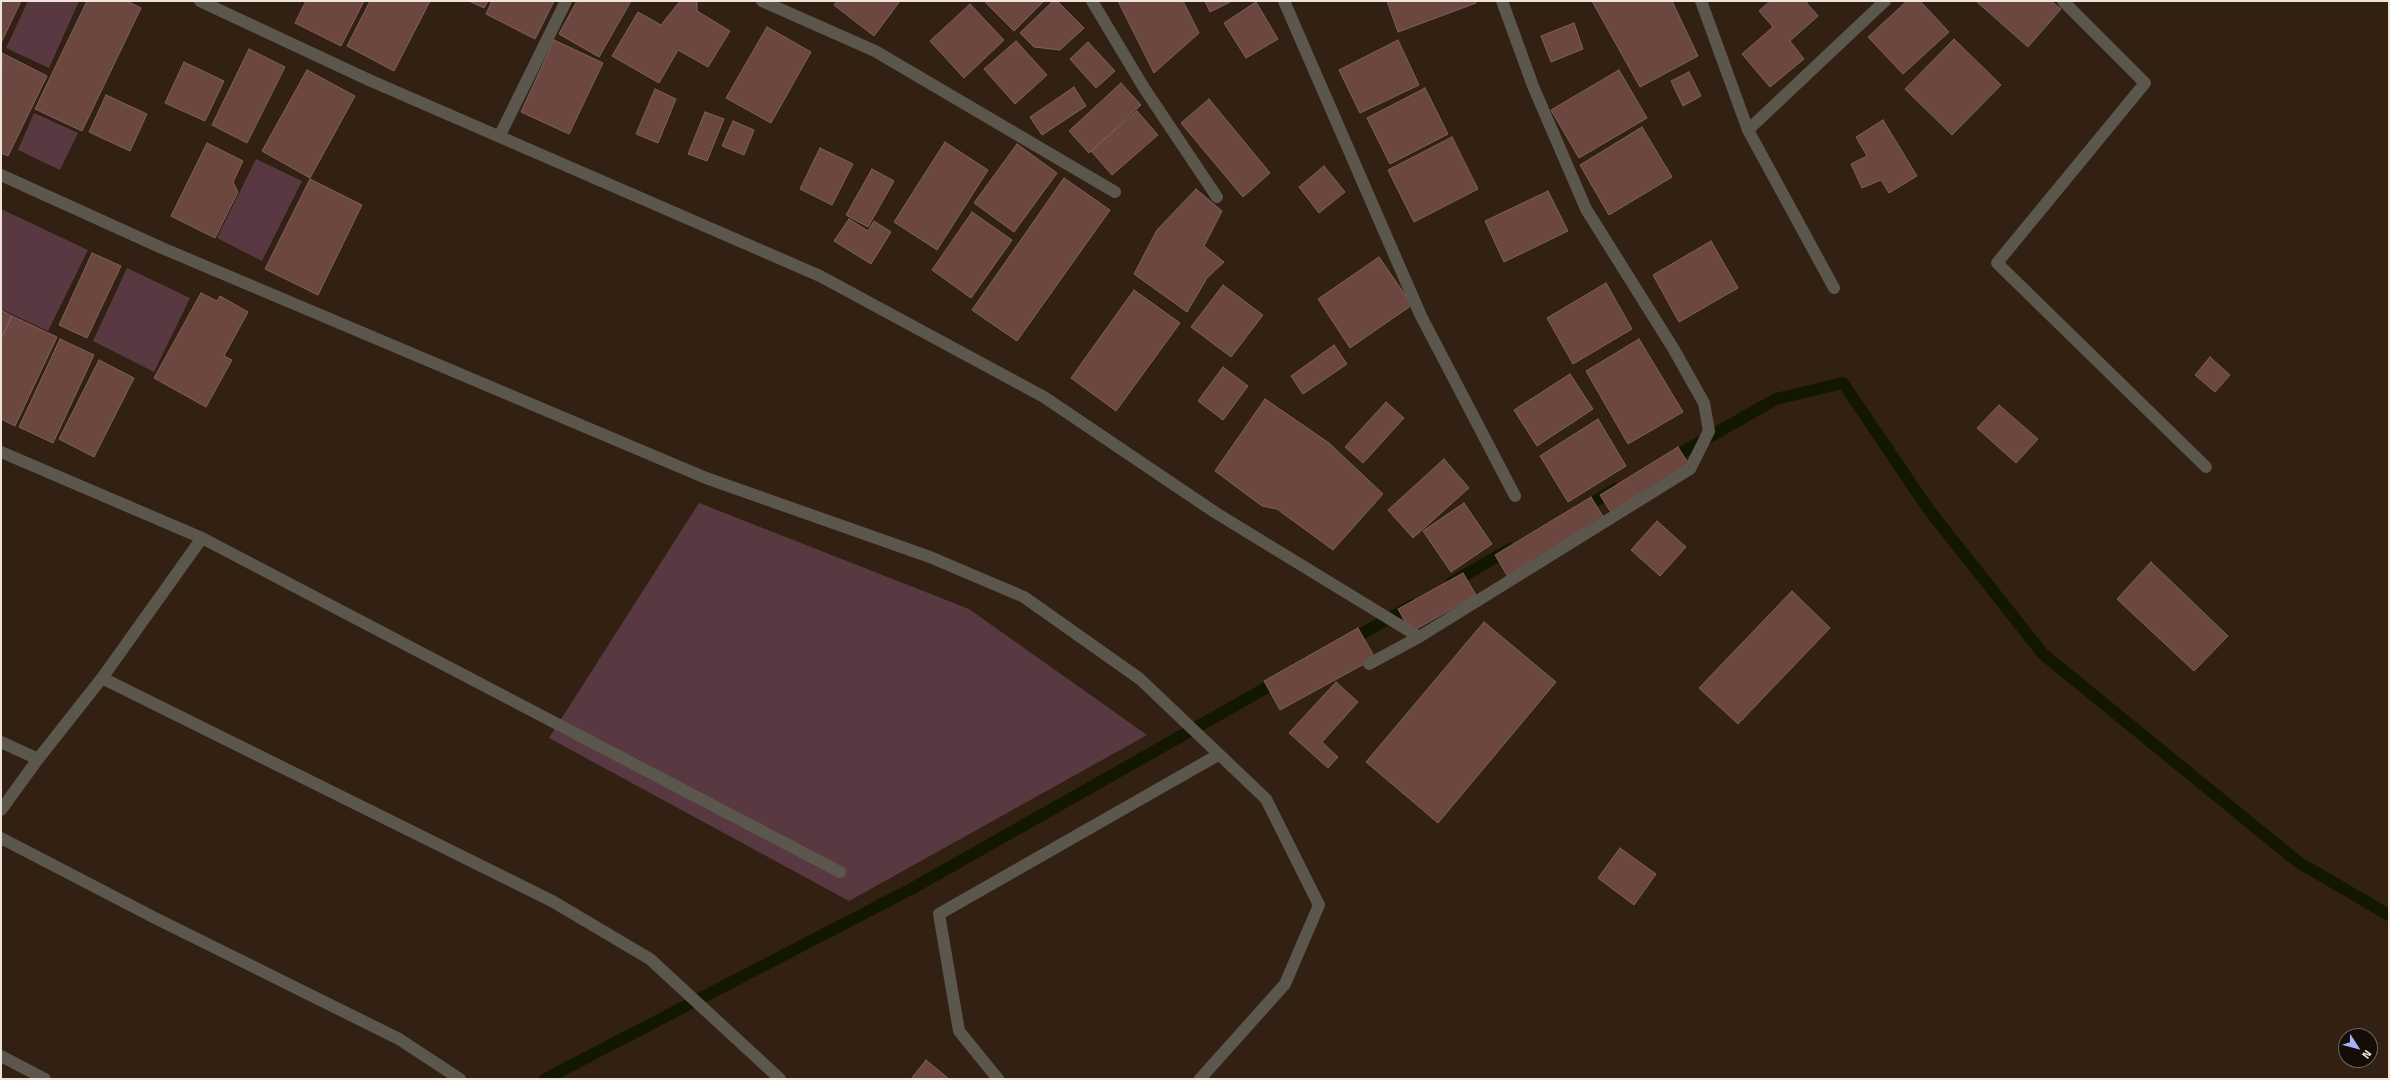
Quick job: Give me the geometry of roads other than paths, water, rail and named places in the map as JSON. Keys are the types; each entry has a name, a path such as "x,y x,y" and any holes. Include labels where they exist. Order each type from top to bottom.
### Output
{"street":[{"path":"200,1 369,80 500,135 820,276 1044,397 1216,513 1419,637"},
{"path":"500,135 566,1"},
{"path":"762,1 875,51 1115,192"},
{"path":"1092,1 1144,88 1217,197"},
{"path":"1284,1 1421,316 1515,496"},
{"path":"1369,664 1419,637 1690,469 1709,431 1704,403 1673,348 1586,209 1533,86 1502,1"},
{"path":"1700,1 1748,130 1834,288"},
{"path":"1748,130 1884,1"},
{"path":"2063,1 2145,83 1997,263 2206,467"},
{"path":"1,175 162,248 706,478 930,557 1024,597 1140,679 1218,755 1266,799 1319,905 1285,984 1200,1079"},
{"path":"1,452 202,538 840,872"},
{"path":"1,810 38,759 102,678 202,538"},
{"path":"102,678 552,901 650,959 780,1079"},
{"path":"1,742 38,759"},
{"path":"998,1079 959,1031 938,914 1218,755"},
{"path":"1,838 153,917 399,1039 460,1079"},
{"path":"1,1056 45,1079"}],"waterway":[{"path":"1667,461 1776,399 1843,383 1929,510 2043,654 2298,862 2389,915"},
{"path":"1580,510 1616,489"},
{"path":"1451,583 1510,549"},
{"path":"1347,642 1413,605"},
{"path":"545,1079 913,888 1280,680"}]}
